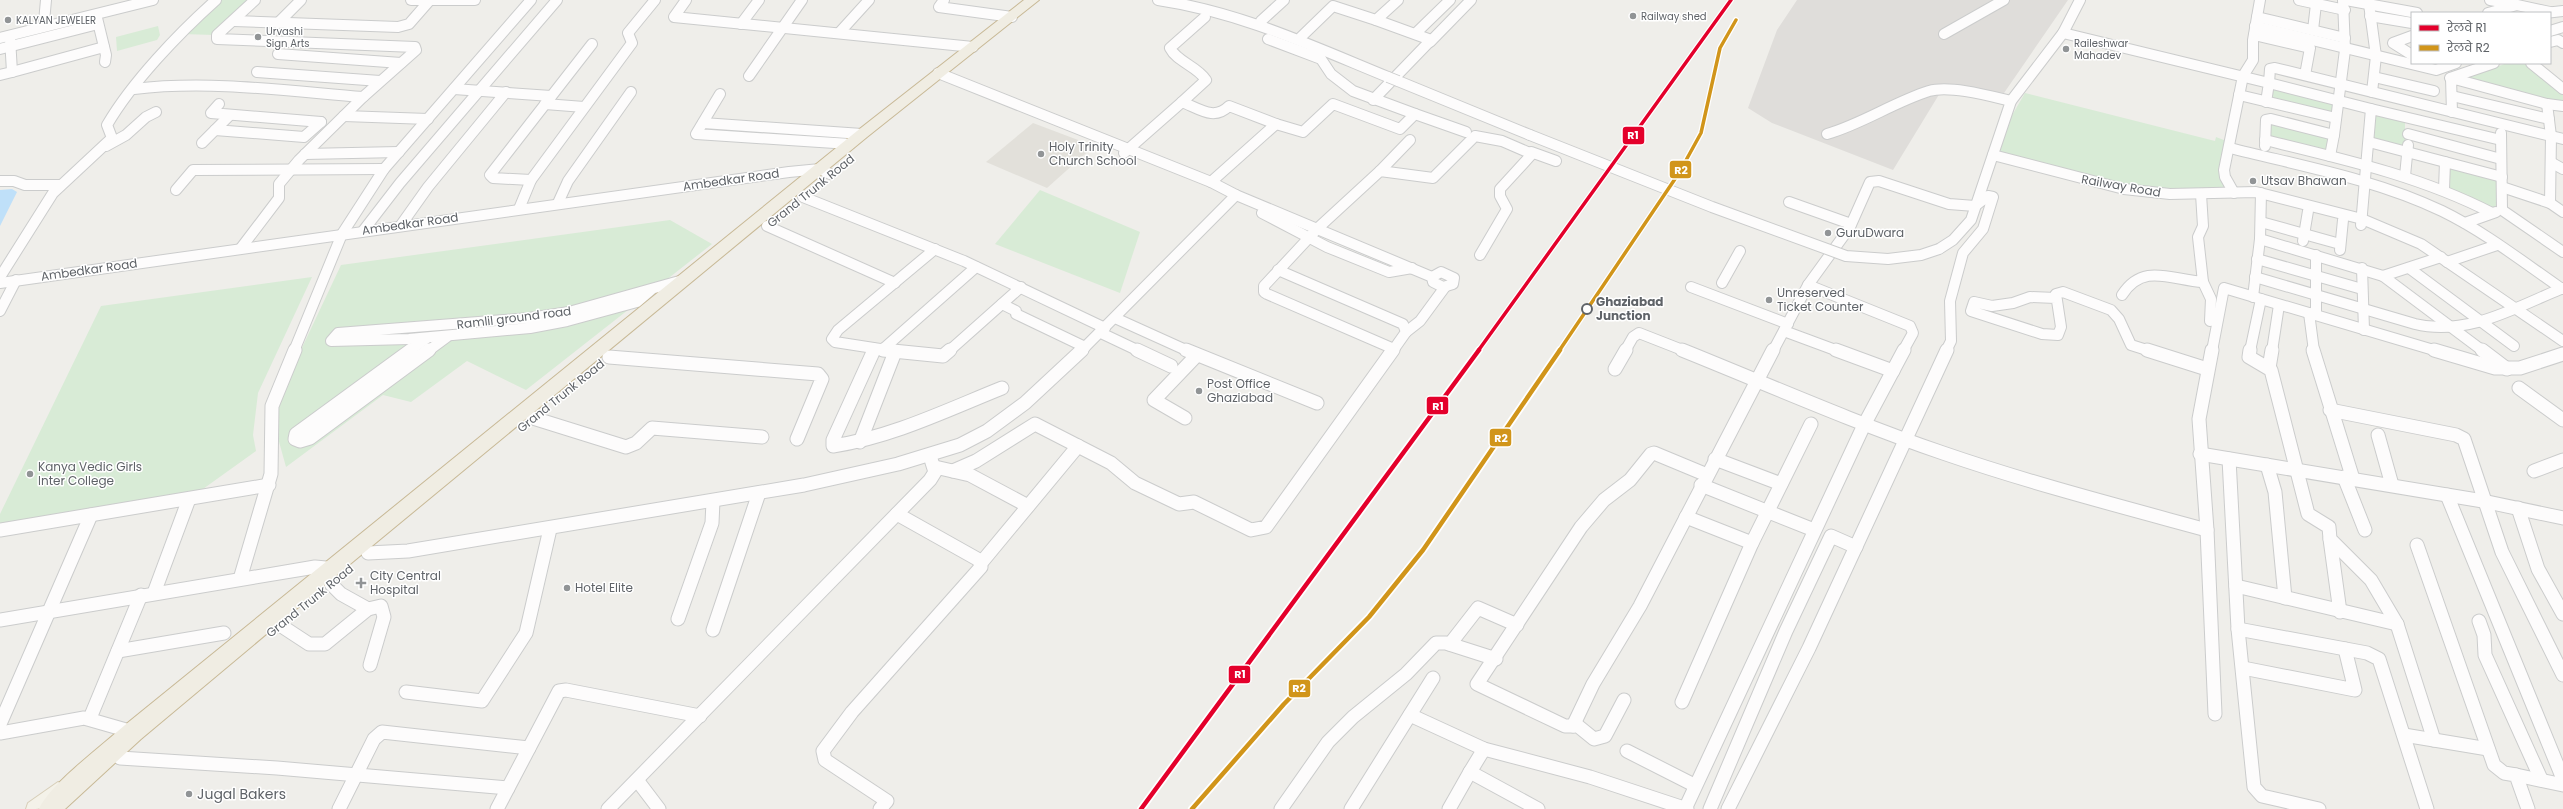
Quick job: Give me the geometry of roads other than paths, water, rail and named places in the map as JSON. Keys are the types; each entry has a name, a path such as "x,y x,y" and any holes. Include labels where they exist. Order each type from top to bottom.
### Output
{"highway":[{"name":"Grand Trunk Road","path":"78,787 120,758 305,606 328,578 354,551 686,279 714,263 768,226 803,196 856,139 940,78 974,47 1032,0"},
{"name":"Grand Trunk Road","path":"78,787 133,732 328,578 368,553 609,357 714,263 940,78 1040,0"},
{"path":"58,806 78,787"}],"main road":[{"path":"35,809 68,783 78,787"}],"street":[{"path":"44,22 46,0"},
{"path":"0,33 134,0"},
{"path":"12,72 12,46 5,37 153,0"},
{"path":"0,277 26,234 60,185 112,138 107,128 109,121 174,41 216,0"},
{"path":"241,248 279,198 278,186 292,168 362,97 416,50 415,47 217,39 218,36 255,0"},
{"path":"278,23 301,0"},
{"path":"411,0 475,0"},
{"path":"234,21 398,27 409,24 430,0"},
{"path":"240,579 269,486 272,449 272,406 342,234 384,169 531,0"},
{"path":"363,231 557,0"},
{"path":"519,209 531,180 632,43 628,33 655,0"},
{"path":"686,0 674,17 974,47"},
{"path":"741,24 759,0"},
{"path":"749,76 802,0"},
{"path":"839,33 869,0"},
{"path":"944,0 939,7 1012,17"},
{"path":"1158,0 1199,6 1276,31 1698,201 1846,256 1888,259 1921,255 1939,249 1953,240 1971,220 2011,102 2063,33 2080,0"},
{"path":"1180,0 1201,2 1301,37 1397,76"},
{"path":"1261,20 1284,0"},
{"path":"1417,32 1450,0"},
{"path":"1373,100 1471,0"},
{"path":"1944,34 2004,0"},
{"path":"2234,193 2224,170 2230,148 2243,76 2254,60 2256,26 2260,0"},
{"path":"2299,0 2344,10"},
{"path":"2330,156 2342,84 2345,38 2344,0 2412,12"},
{"path":"2490,0 2547,12 2563,11"},
{"path":"1376,20 1395,1"},
{"path":"1301,37 1332,3 1408,32 1417,32 1430,38 1430,42"},
{"path":"2313,30 2316,4"},
{"path":"2369,4 2376,56 2372,92"},
{"path":"2492,12 2517,5"},
{"path":"96,14 104,47 105,62"},
{"path":"2370,16 2411,23"},
{"path":"1126,152 1206,80 1196,68 1172,53 1170,48 1205,17"},
{"path":"0,49 98,24"},
{"path":"2256,26 2313,30 2345,38"},
{"path":"2256,26 2310,44 2344,48 2436,70 2453,64"},
{"path":"2551,32 2563,28"},
{"path":"2063,33 2501,140"},
{"path":"2411,36 2393,43 2411,54"},
{"path":"1268,39 1321,59 1331,74 1357,93 1373,100 1466,132"},
{"path":"2551,42 2558,40 2563,43"},
{"path":"531,180 493,178 490,175 592,44"},
{"path":"2305,75 2310,44"},
{"path":"0,75 104,47"},
{"path":"278,54 401,63"},
{"path":"2427,64 2451,78 2547,104 2563,106"},
{"path":"2451,78 2491,64"},
{"path":"2532,64 2563,89"},
{"path":"2266,102 2272,68 2563,139"},
{"path":"257,72 380,81"},
{"path":"2374,77 2434,91"},
{"path":"940,78 1235,197 1318,228 1432,277 1433,282 1439,287 1453,284 1456,276 1441,272 1432,277"},
{"path":"2451,78 2452,112"},
{"path":"134,89 160,86 250,88 362,97"},
{"path":"454,89 551,96"},
{"path":"1827,134 1844,129 1930,92 1945,90 1996,97 2011,102"},
{"path":"401,225 428,187 506,92"},
{"path":"558,203 568,181 631,92"},
{"path":"1341,107 1357,93"},
{"path":"720,94 696,134 698,136 856,139"},
{"path":"2239,95 2336,118"},
{"path":"2452,96 2549,119"},
{"path":"1182,102 1215,115 1220,114 1229,106 1276,124 1303,132 1333,104 1400,129 1415,114"},
{"path":"215,130 304,137 314,130 321,122 211,113 219,104"},
{"path":"545,104 584,107"},
{"path":"2547,104 2551,136 2552,163 2550,203"},
{"path":"2362,222 2371,108"},
{"path":"101,148 123,137 146,117 156,112"},
{"path":"202,143 230,115"},
{"path":"344,116 428,119"},
{"path":"2405,176 2408,152 2408,118"},
{"path":"2265,158 2265,140 2268,119 2334,135"},
{"path":"702,123 856,139"},
{"path":"2497,211 2502,182 2501,123"},
{"path":"1211,182 1276,124"},
{"path":"314,130 329,131"},
{"path":"2408,134 2501,159"},
{"path":"1380,171 1433,178 1475,136 1502,141 1556,161"},
{"path":"1394,349 1267,294 1264,292 1264,286 1318,228 1380,171 1410,140"},
{"path":"2265,140 2405,176 2444,190 2497,211 2563,252"},
{"path":"2369,142 2445,162 2502,182 2550,203 2563,212"},
{"path":"2230,148 2365,184 2411,198 2465,223 2562,289"},
{"path":"305,154 399,152"},
{"path":"1126,152 1211,182 1235,197 1327,247 1389,272 1412,268"},
{"path":"1480,256 1507,209 1500,196 1500,189 1532,155 1531,152"},
{"name":"Railway Road","path":"1993,155 2124,189 2146,193 2234,193 2258,195"},
{"path":"2444,190 2445,162"},
{"path":"2552,163 2563,168"},
{"path":"176,190 189,172 193,170 292,168 384,169"},
{"name":"Ambedkar Road","path":"0,283 558,203 825,172"},
{"path":"0,181 14,181 25,185 60,185"},
{"path":"1573,726 1593,684 1640,606 1704,480 1808,285 1839,245 1852,224 1868,185 1873,181 1949,204 1975,208"},
{"path":"2201,194 2203,226 2198,237 2203,282 2211,299 2208,363"},
{"path":"2258,195 2308,211 2343,220 2362,222"},
{"path":"2258,195 2362,222 2397,238 2440,260 2563,350"},
{"path":"2258,195 2261,222 2256,277 2257,298 2250,357 2254,362 2269,368"},
{"path":"803,196 935,249 1021,287 1171,366"},
{"path":"1728,809 1806,655 1952,341 1950,301 1963,254 1983,229 1993,197 1988,196 1975,208"},
{"path":"368,553 408,551 550,529 932,461 1012,414 1103,331 1235,197"},
{"path":"1789,202 1852,224"},
{"path":"2302,250 2308,211"},
{"path":"2465,223 2497,211"},
{"path":"2339,262 2343,220"},
{"path":"2261,222 2340,244"},
{"path":"768,226 895,283"},
{"path":"2260,239 2362,268 2383,276 2508,370"},
{"path":"2383,276 2497,245"},
{"path":"935,249 833,334 832,339 835,342 878,350 937,356 947,354 1021,287"},
{"path":"1724,285 1742,255"},
{"path":"2316,255 2316,295 2312,314 2314,354 2348,478 2365,530"},
{"path":"2257,259 2362,288"},
{"path":"976,267 878,350 832,443 833,446 837,446 860,442 933,417 1002,388"},
{"path":"2362,268 2362,309 2364,330"},
{"path":"2409,268 2514,346"},
{"path":"1278,270 1399,322 1403,324 1406,332"},
{"path":"2122,295 2125,288 2148,275 2162,274 2193,283 2203,282"},
{"path":"2256,277 2362,309 2431,327 2453,328 2509,310 2562,289"},
{"name":"Ramlil ground road","path":"428,338 331,341 338,333 529,318 569,312 686,279"},
{"path":"0,311 16,280"},
{"path":"1410,715 1484,749 1590,777 1686,809 1694,785 1864,425 1913,333 1913,329 1808,285"},
{"path":"953,471 976,460 1035,424 1111,463 1135,483 1179,504 1194,502 1251,530 1259,530 1266,527 1406,332 1420,321 1444,287"},
{"path":"1691,287 1893,371"},
{"path":"2215,714 2207,530 2200,454 2199,419 2208,363 2224,288 2495,368 2508,370 2520,368 2563,354"},
{"path":"449,336 310,438 300,441 295,438 296,434 428,338 530,328 567,321 638,302 651,290"},
{"path":"2056,298 2030,297 2013,303 1992,306 1974,302 1971,311 2052,336 2061,332 2056,294 2063,292 2111,310 2119,320 2131,345 2208,363"},
{"path":"1002,304 1016,311 1016,314 1085,347"},
{"path":"2279,305 2269,368 2298,470 2308,514 2329,527 2340,612"},
{"path":"2509,310 2563,341"},
{"path":"1115,318 1197,355 1317,403"},
{"path":"1615,369 1633,337 1639,333 1864,425 2002,474 2207,530"},
{"path":"860,442 895,352"},
{"path":"1185,418 1154,400 1197,355"},
{"path":"609,357 818,374 822,379 797,439"},
{"path":"2519,388 2563,420"},
{"path":"2330,410 2461,437 2467,443 2483,501 2502,552 2563,675"},
{"path":"533,418 626,447 636,443 652,428 762,437"},
{"path":"1682,702 1752,543 1811,424"},
{"path":"2378,435 2392,485"},
{"path":"880,809 887,800 825,760 823,751 852,712 978,573 981,563 1078,446"},
{"path":"1624,700 1605,736 1594,739 1578,726 1565,726 1477,684 1496,659 1581,526 1604,500 1630,480 1651,454 1654,453 1704,480 1768,510 1856,547"},
{"path":"2200,454 2483,501 2563,518"},
{"path":"1715,459 1781,484"},
{"path":"2229,459 2238,629 2254,787 2262,796 2319,809"},
{"path":"2534,471 2563,460"},
{"path":"932,461 953,471 970,475 1028,506"},
{"path":"608,809 933,476 932,461"},
{"path":"2267,464 2275,490 2278,511 2278,537 2286,598"},
{"path":"0,530 269,486"},
{"path":"713,630 759,493"},
{"path":"2447,495 2563,779"},
{"path":"90,718 118,651 147,594 189,499"},
{"path":"678,619 712,523 713,501"},
{"path":"2518,508 2538,569 2563,614"},
{"path":"897,514 981,563"},
{"path":"0,724 48,611 92,515"},
{"path":"1686,517 1752,543"},
{"path":"406,692 482,701 526,633 550,529"},
{"path":"1710,809 1786,631 1831,536"},
{"path":"2330,539 2371,580 2397,624 2434,740"},
{"path":"2417,545 2488,749 2498,770 2516,776 2541,779 2563,785"},
{"path":"0,620 147,594 315,567 326,568 328,578 341,594 368,609"},
{"path":"2236,586 2340,612 2397,624"},
{"path":"280,625 309,644 325,644 368,609 381,606 384,610 370,665"},
{"path":"1450,644 1478,608 1517,625"},
{"path":"2479,621 2484,635 2485,655 2541,779"},
{"path":"2238,629 2367,653 2379,659 2427,809"},
{"path":"118,651 224,633"},
{"path":"1281,809 1328,742 1353,717 1406,674 1436,643 1450,644 1496,659"},
{"path":"2243,668 2355,690 2345,649"},
{"path":"1351,809 1433,678"},
{"path":"497,809 559,691 566,690 700,716"},
{"path":"0,733 90,718 97,719 119,731 133,732"},
{"path":"339,809 358,775 374,739 382,732 529,748"},
{"path":"2404,735 2488,749"},
{"path":"1449,809 1484,749"},
{"path":"1627,751 1694,785"},
{"path":"120,758 197,762 508,788"},
{"path":"1470,772 1538,809"},
{"path":"2516,776 2528,809"},
{"path":"637,780 659,809"}],"water":[{"path":"12,189 17,192 0,226 0,190"}],"railway":[{"path":"1704,37 1731,0"}],"rail line":[{"name":"R1","path":"1141,809 1491,333 1731,0"},
{"name":"R2","path":"1192,809 1284,704 1369,617 1423,550 1455,506 1679,173 1701,133 1720,48 1736,20"}],"place":[{"name":"Railway shed","path":"1633,16"},
{"name":"KALYAN JEWELER","path":"8,20"},
{"name":"Urvashi Sign Arts","path":"258,37"},
{"name":"Raileshwar Mahadev","path":"2066,49"},
{"name":"Holy Trinity Church School","path":"1041,154"},
{"name":"Utsav Bhawan","path":"2253,181"},
{"name":"GuruDwara","path":"1828,233"},
{"name":"Unreserved Ticket Counter","path":"1769,300"},
{"name":"Ghaziabad Junction","path":"1587,309"},
{"name":"Post Office Ghaziabad","path":"1199,391"},
{"name":"Kanya Vedic Girls Inter College","path":"30,474"},
{"name":"City Central Hospital","path":"361,583"},
{"name":"Hotel Elite","path":"567,588"},
{"name":"Jugal Bakers","path":"189,794"}]}
